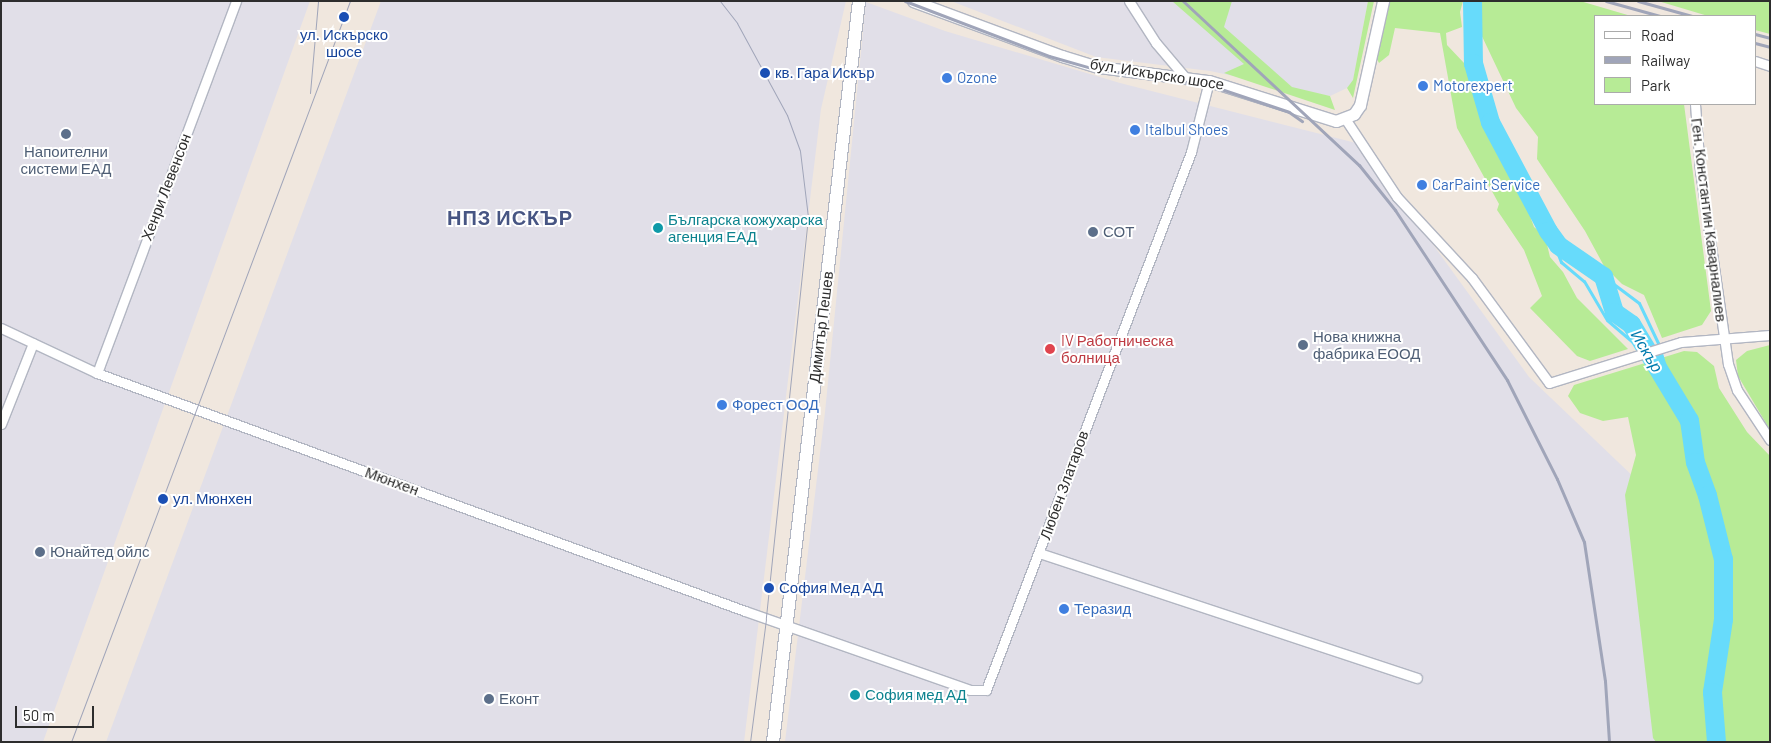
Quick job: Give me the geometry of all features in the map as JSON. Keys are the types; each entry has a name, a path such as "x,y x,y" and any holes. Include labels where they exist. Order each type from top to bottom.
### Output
{"main road":[{"name":"Димитър Пешев","path":"773,742 859,1"}],"street":[{"name":"Хенри Левенсон","path":"96,373 236,1"},
{"name":"бул. Искърско шосе","path":"913,1 1099,67 1184,76 1209,81 1327,121 1346,120"},
{"path":"1129,1 1156,43 1184,76"},
{"path":"1382,1 1362,100 1354,114 1346,120 1397,197 1472,278 1549,383 1681,342 1770,334"},
{"path":"1756,61 1770,66"},
{"name":"Любен Златаров","path":"786,626 970,690 986,690 1191,152 1209,81"},
{"name":"Ген. Константин Каварналиев","path":"1695,105 1700,170 1723,337 1737,390 1770,440"},
{"name":"Мюнхен","path":"1,328 96,373 786,626"},
{"path":"1,424 33,343"},
{"path":"1039,553 1417,678"}],"shaded area":[{"path":"1,1 310,1 43,742 1,742"},
{"path":"381,1 846,1 821,109 744,742 106,742"},
{"path":"951,1 1368,1 1353,81 1347,88 1330,96 1210,71 1096,57"},
{"path":"866,2 945,31 1120,83 1360,144 1529,377 1661,503 1682,742 785,742 825,412"}],"green space":[{"path":"1172,1 1232,1 1224,27 1292,87 1330,96 1335,110 1224,73 1244,64"},
{"path":"1368,1 1374,1 1353,98 1347,88 1353,80"},
{"path":"1387,1 1463,1 1460,12 1462,27 1446,33 1447,45 1464,63 1482,116 1525,202 1534,227 1545,236 1550,257 1563,272 1577,298 1628,349 1590,361 1577,356 1530,308 1542,296 1524,250 1497,210 1499,204 1457,128 1440,33 1395,28 1389,55 1379,63 1376,57"},
{"path":"1479,1 1580,1 1628,15 1594,15 1594,105 1684,105 1711,311 1702,325 1662,338 1644,295 1622,284 1604,266 1585,231 1537,159 1538,137 1516,108 1479,30"},
{"path":"1658,1 1770,1 1770,34 1756,30 1756,15 1705,15"},
{"path":"1770,345 1770,430 1738,376 1736,360 1747,351"},
{"path":"1684,351 1697,352 1714,366 1719,388 1747,432 1770,456 1770,742 1656,742 1653,738 1625,495 1636,455 1628,417 1603,421 1580,413 1568,396 1574,385"}],"waterway":[{"name":"Искър","path":"1472,1 1473,63 1490,122 1548,231 1558,245 1603,276 1614,312 1631,324 1689,420 1695,462 1707,495 1723,559 1723,619 1712,692 1716,742"},
{"path":"1551,236 1561,262 1584,281 1607,320 1643,351"},
{"path":"1603,276 1639,303 1658,343 1673,393"},
{"name":"Искър","path":"1648,355 1655,361"}],"tram line":[{"path":"310,93 318,1"},
{"path":"71,742 350,1"},
{"path":"720,1 737,23 787,115 800,151 808,217 766,619 750,742"}],"railway":[{"path":"905,1 1049,56 1095,69 1209,85 1289,112 1302,121"},
{"path":"1183,1 1359,165 1395,210 1507,380 1557,479 1584,542 1605,681 1609,742"},
{"path":"1606,1 1656,15"},
{"path":"1638,1 1688,15"},
{"path":"1756,34 1770,38"},
{"path":"1756,43 1770,47"}],"place":[{"name":"ул. Искърско шосе","path":"344,17"},
{"name":"кв. Гара Искър","path":"765,73"},
{"name":"Ozone","path":"947,78"},
{"name":"Motorexpert","path":"1423,86"},
{"name":"Italbul Shoes","path":"1135,130"},
{"name":"Напоителни системи ЕАД","path":"66,134"},
{"name":"CarPaint Service","path":"1422,185"},
{"name":"Българска кожухарска агенция ЕАД","path":"658,228"},
{"name":"СОТ","path":"1093,232"},
{"name":"Нова книжна фабрика ЕООД","path":"1303,345"},
{"name":"IV Работническа болница","path":"1050,349"},
{"name":"Форест ООД","path":"722,405"},
{"name":"ул. Мюнхен","path":"163,499"},
{"name":"Юнайтед ойлс","path":"40,552"},
{"name":"София Мед АД","path":"769,588"},
{"name":"Теразид","path":"1064,609"},
{"name":"София мед АД","path":"855,695"},
{"name":"Еконт","path":"489,699"}],"district":[{"name":"НПЗ ИСКЪР","path":"510,217"}]}
